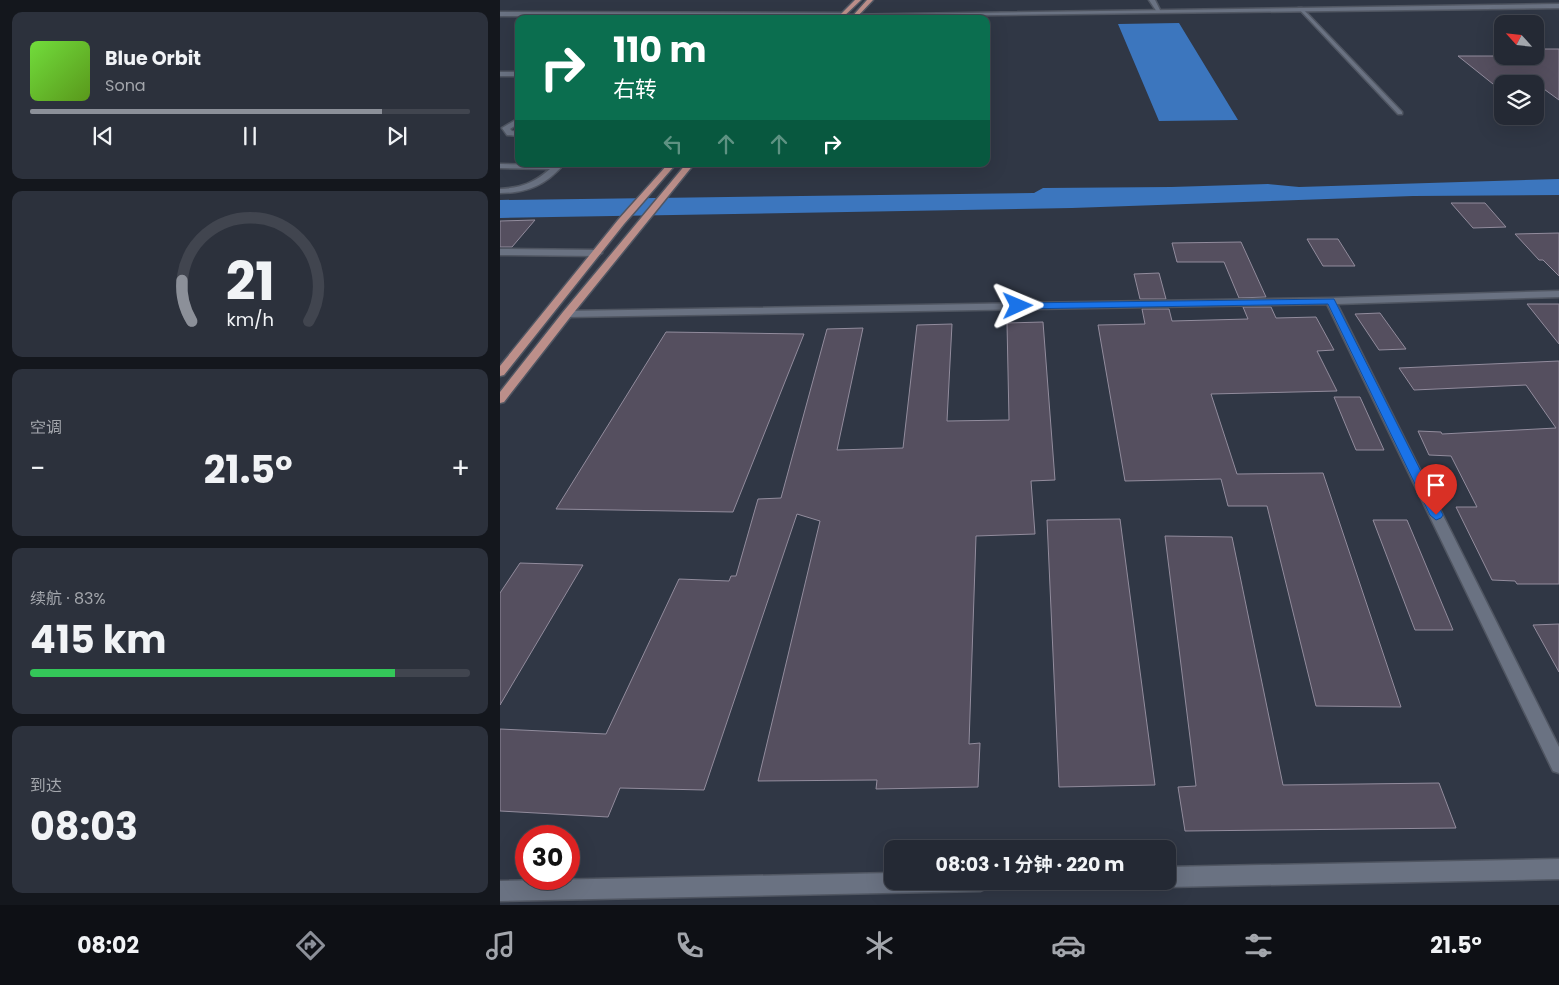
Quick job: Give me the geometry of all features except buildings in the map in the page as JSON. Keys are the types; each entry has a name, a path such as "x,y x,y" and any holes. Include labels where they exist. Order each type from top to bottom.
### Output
{"main road":[{"path":"842,15 858,0"},
{"path":"856,15 870,0"},
{"path":"500,373 621,222 669,167"},
{"path":"500,400 567,314 687,167"}],"street":[{"path":"1152,0 1159,11"},
{"path":"956,15 1559,6"},
{"path":"1300,10 1400,113"},
{"path":"500,14 613,15"},
{"path":"500,74 515,74"},
{"path":"500,125 509,125 515,122"},
{"path":"509,125 507,131 515,133"},
{"path":"500,166 515,166"},
{"path":"500,191 519,191 538,185 557,167"},
{"path":"500,252 597,253"},
{"path":"567,314 1331,301 1559,294"},
{"path":"1331,301 1559,765"},
{"path":"1176,877 1559,869"},
{"path":"500,891 884,883"}],"water":[{"path":"1179,23 1238,120 1159,121 1118,24"},
{"path":"1559,179 1559,195 1413,196 1072,208 500,218 500,200 1034,193 1043,188 1268,184 1299,187"}],"route":[{"path":"1018,306 1331,301 1436,515"}]}
